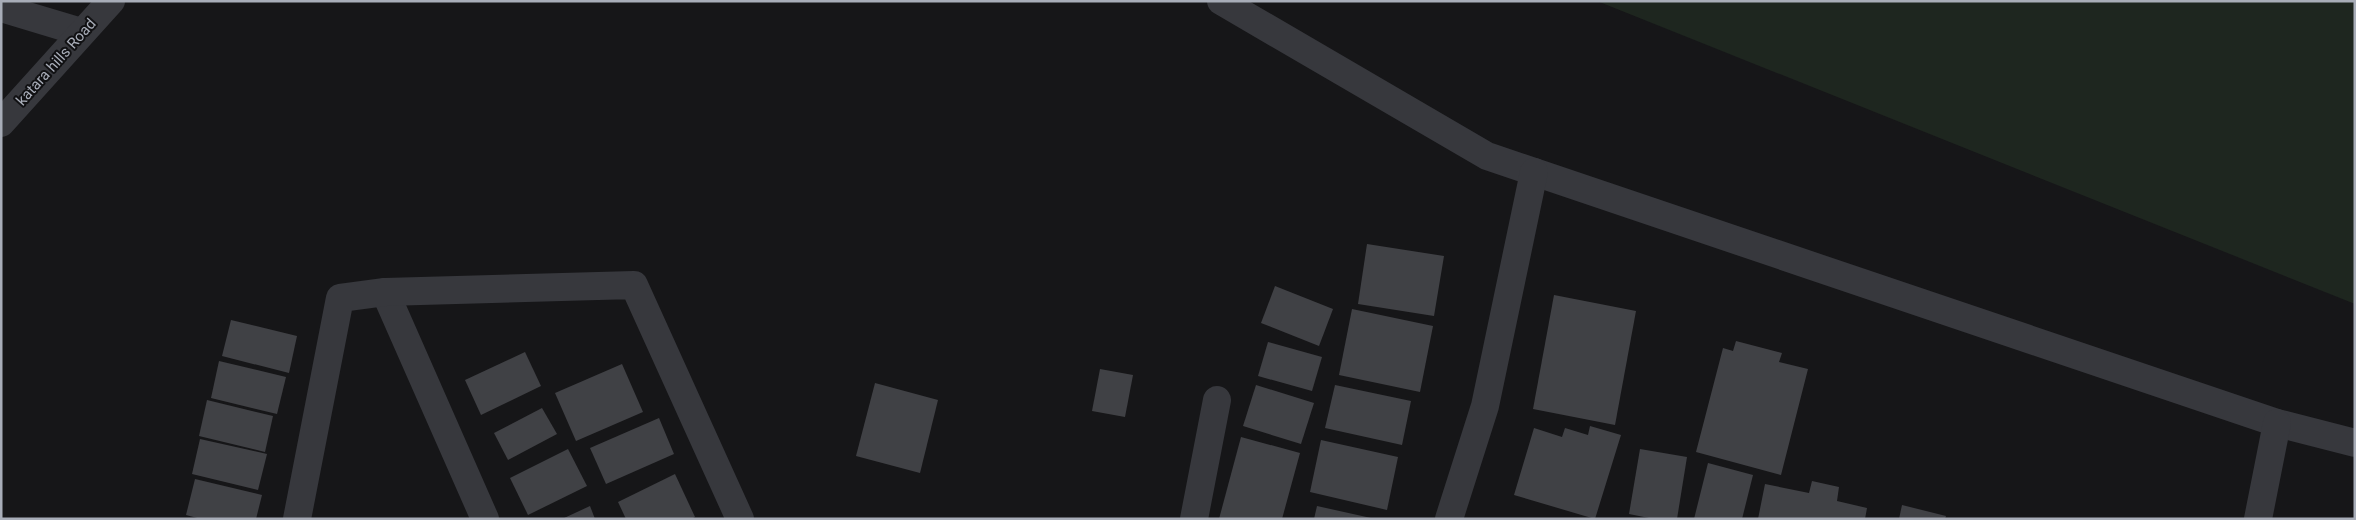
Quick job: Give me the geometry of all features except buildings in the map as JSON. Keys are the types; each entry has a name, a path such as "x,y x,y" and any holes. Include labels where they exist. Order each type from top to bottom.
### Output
{"street":[{"name":"katara hills Road","path":"1,123 81,32 111,1"},
{"path":"1221,1 1487,156 2277,423 2355,443"},
{"path":"1,8 81,32"},
{"path":"1449,519 1485,406 1534,172"},
{"path":"297,519 340,298 385,292 634,285 740,519"},
{"path":"385,292 485,519"},
{"path":"1194,519 1218,400"},
{"path":"2258,519 2277,423"}],"shaded area":[{"path":"1597,1 2355,1 2355,304"}]}
